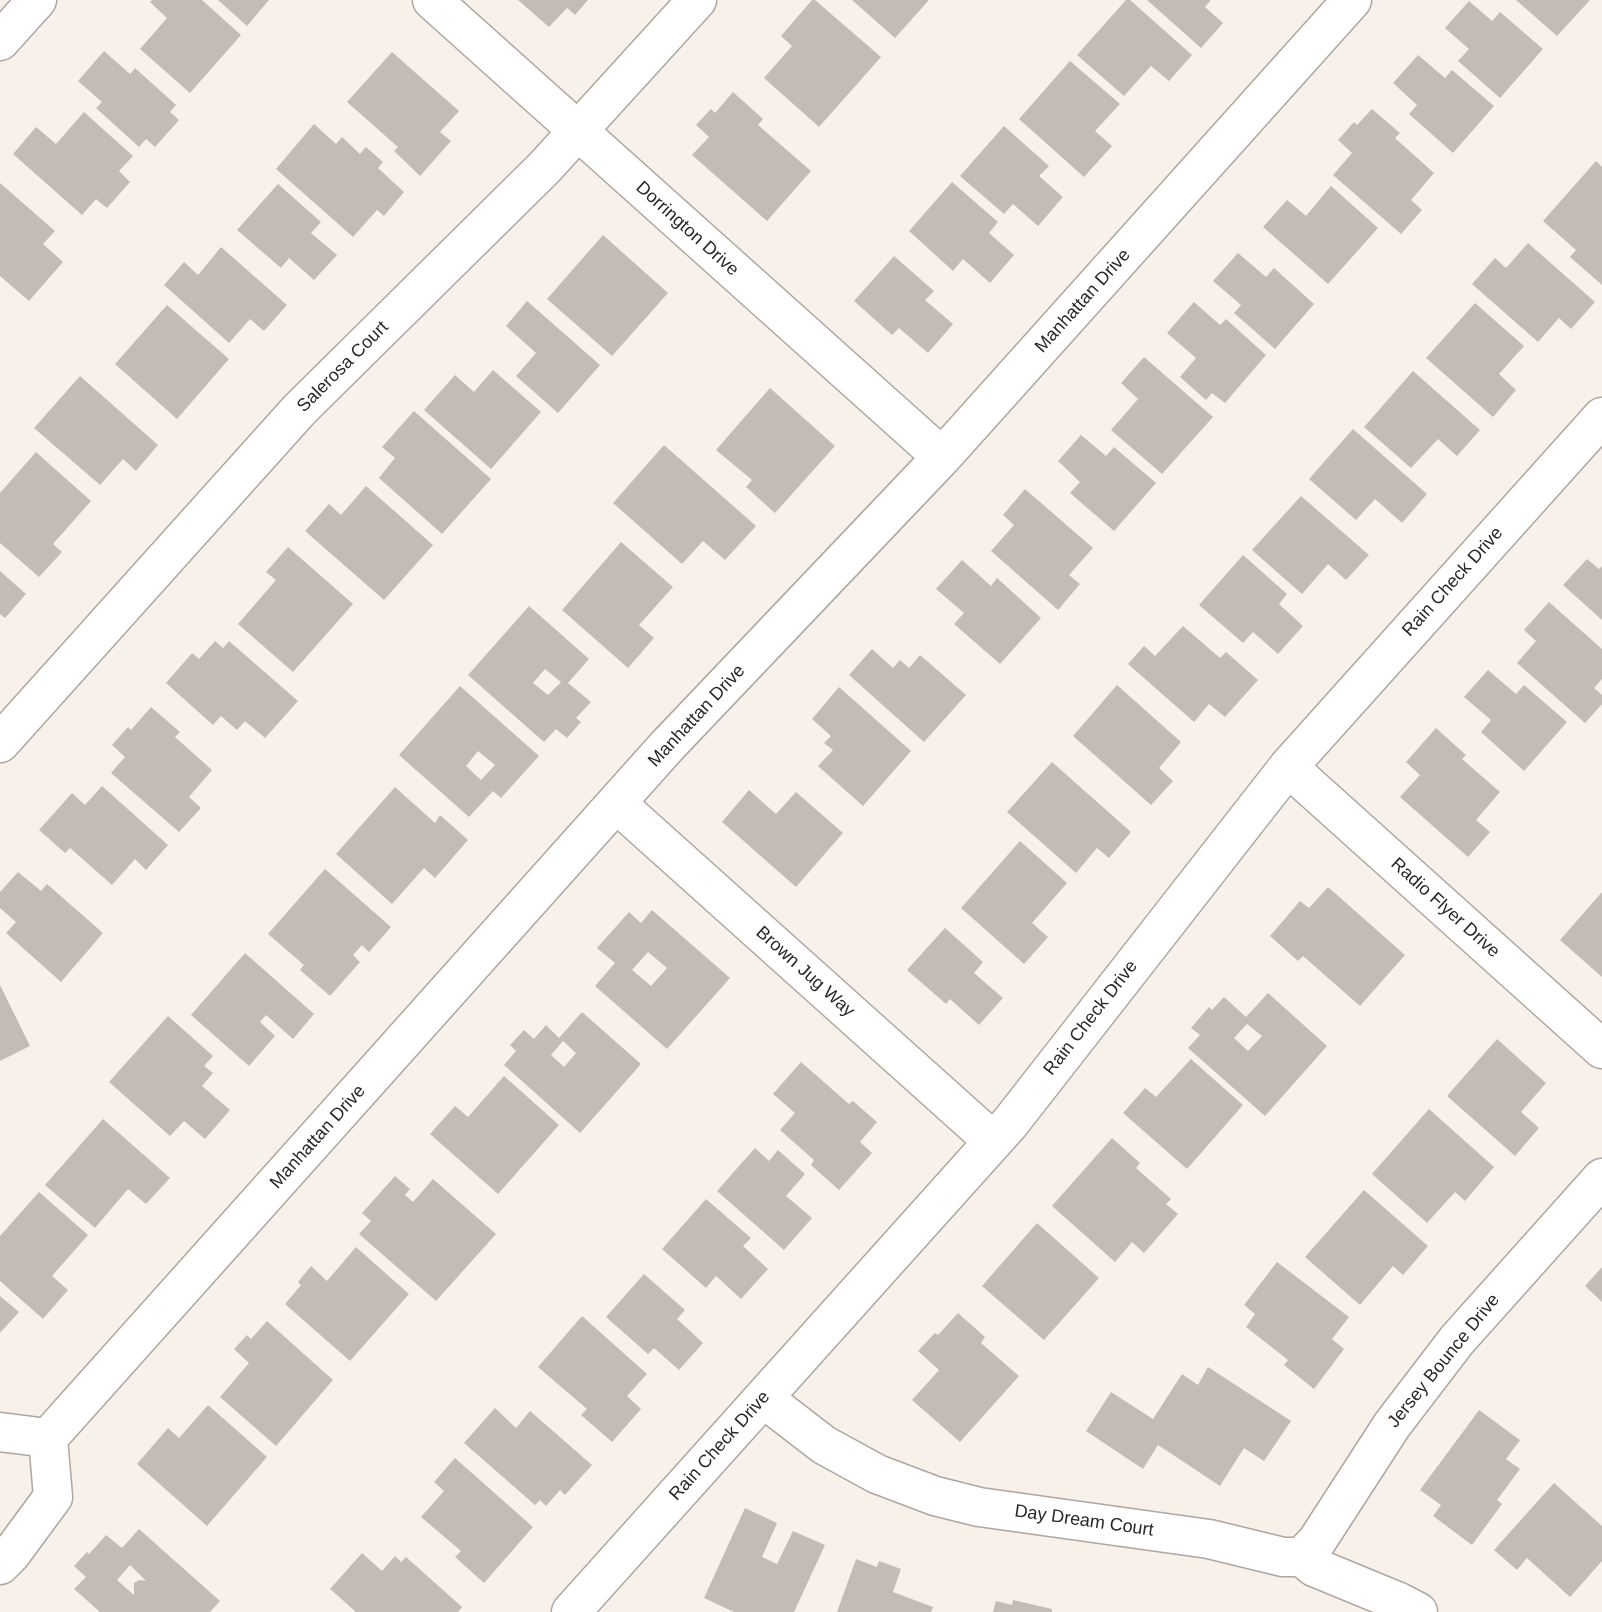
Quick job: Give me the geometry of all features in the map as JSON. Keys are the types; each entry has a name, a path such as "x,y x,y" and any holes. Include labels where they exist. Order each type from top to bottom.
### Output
{"street":[{"path":"0,41 37,0"},
{"name":"Dorrington Drive","path":"432,0 942,457"},
{"name":"Salerosa Court","path":"0,743 300,409 579,132 697,0"},
{"name":"Manhattan Drive","path":"48,1438 667,746 942,457 1352,0"},
{"name":"Rain Check Drive","path":"571,1612 993,1141 1288,767 1602,417"},
{"name":"Radio Flyer Drive","path":"1288,767 1602,1049"},
{"name":"Brown Jug Way","path":"616,803 993,1141"},
{"name":"Jersey Bounce Drive","path":"1302,1557 1317,1541 1392,1425 1457,1340 1602,1178"},
{"name":"Day Dream Court","path":"763,1398 824,1444 877,1474 935,1496 979,1507 1209,1539 1283,1557 1302,1557 1314,1567 1418,1612"},
{"path":"0,1432 48,1438 53,1497 0,1564"}],"building":[{"path":"202,0 241,35 190,93 140,49 167,18 150,2"},
{"path":"218,0 269,0 247,26"},
{"path":"518,0 588,0 575,15 567,8 549,27"},
{"path":"812,0 881,57 819,127 764,78 792,46 781,36"},
{"path":"852,0 929,0 895,38"},
{"path":"1126,0 1130,0 1192,55 1169,81 1151,66 1124,96 1077,55"},
{"path":"1147,0 1211,0 1205,7 1223,23 1201,48"},
{"path":"1516,0 1590,0 1557,36"},
{"path":"1469,1 1492,21 1500,12 1543,49 1500,98 1458,61 1469,49 1445,28"},
{"path":"104,51 130,74 135,68 176,105 170,112 179,120 155,147 146,139 139,147 96,108 102,102 78,81"},
{"path":"392,52 459,111 440,132 451,141 420,176 394,151 398,147 347,102"},
{"path":"1418,55 1445,78 1452,70 1494,106 1453,153 1409,114 1417,105 1393,83"},
{"path":"1070,61 1120,104 1095,131 1112,146 1084,177 1019,119"},
{"path":"733,92 763,119 758,125 811,171 767,221 692,155 709,137 696,125 711,109 715,113"},
{"path":"1372,109 1400,133 1395,138 1434,173 1411,200 1422,210 1401,234 1333,175 1352,153 1338,140 1354,122 1357,125"},
{"path":"84,112 133,156 119,171 130,182 107,208 96,199 82,215 13,154 36,127 56,144"},
{"path":"314,124 336,144 342,137 360,154 366,147 383,162 378,168 404,192 384,216 377,210 353,237 276,169"},
{"path":"1004,126 1049,166 1039,176 1063,197 1038,226 1013,204 1004,214 960,176"},
{"path":"1596,161 1602,167 1602,285 1570,257 1576,250 1543,221"},
{"path":"952,182 998,222 989,233 1014,255 990,283 963,259 953,271 909,231"},
{"path":"0,183 55,231 43,244 63,262 29,301 0,276"},
{"path":"278,184 321,222 311,233 337,255 314,280 289,258 281,268 237,230"},
{"path":"1331,186 1378,228 1328,284 1263,227 1287,200 1306,216"},
{"path":"603,235 668,293 612,356 547,299"},
{"path":"1528,243 1595,302 1571,329 1559,318 1538,342 1472,284 1495,258 1506,268"},
{"path":"221,247 287,305 264,331 250,319 229,343 164,285 184,262 198,275"},
{"path":"1238,253 1266,277 1274,268 1314,304 1275,349 1234,313 1241,305 1213,281"},
{"path":"894,256 934,291 925,300 953,324 928,353 899,328 892,335 854,301"},
{"path":"527,301 600,365 558,413 516,376 536,353 506,326"},
{"path":"1194,302 1220,325 1226,319 1266,355 1225,403 1212,393 1206,400 1180,377 1196,358 1167,333"},
{"path":"1475,303 1524,346 1499,374 1516,390 1493,417 1426,358"},
{"path":"167,305 229,359 177,419 115,364"},
{"path":"1144,357 1213,417 1162,474 1111,430 1138,399 1121,383"},
{"path":"493,370 541,412 491,469 424,410 455,375 474,392"},
{"path":"1413,371 1480,430 1457,456 1438,439 1411,468 1364,427"},
{"path":"80,376 158,445 136,471 123,459 100,485 34,428"},
{"path":"770,388 835,446 775,513 746,487 752,480 716,450"},
{"path":"414,411 491,479 442,534 379,478 395,458 382,447"},
{"path":"1353,429 1427,494 1402,523 1375,499 1356,520 1309,479"},
{"path":"1081,435 1106,456 1114,447 1156,483 1114,531 1070,493 1080,482 1058,461"},
{"path":"664,445 756,526 725,560 703,541 682,564 613,503"},
{"path":"36,452 91,501 53,544 62,552 39,577 0,543 0,493"},
{"path":"366,486 433,545 384,600 305,531 329,504 341,515"},
{"path":"1025,489 1093,548 1069,575 1080,584 1058,610 991,551 1014,525 1003,515"},
{"path":"1301,496 1369,555 1346,580 1328,564 1302,594 1252,550"},
{"path":"621,542 673,587 639,625 654,638 628,668 562,610"},
{"path":"288,547 353,604 293,672 238,624 276,580 266,572"},
{"path":"1243,555 1287,594 1279,604 1303,626 1278,654 1253,632 1243,643 1199,605"},
{"path":"1587,559 1599,569 1602,566 1602,620 1563,585"},
{"path":"962,560 991,586 997,578 1041,618 1000,664 954,624 964,613 936,589"},
{"path":"0,571 26,594 5,618 0,614"},
{"path":"1549,602 1602,649 1602,679 1594,688 1602,695 1602,704 1585,723 1517,663 1536,641 1524,630"},
{"path":"529,606 589,659 568,683 591,702 576,718 581,722 567,738 556,729 544,742 468,675","holes":["545,669 561,682 548,695 533,683"]},
{"path":"1183,626 1220,658 1226,652 1258,680 1225,717 1209,704 1194,722 1128,664 1144,646 1155,656"},
{"path":"215,641 223,648 229,641 298,701 265,738 245,721 237,730 221,716 213,725 166,683 192,653 199,659"},
{"path":"872,649 893,668 900,660 909,668 920,655 966,695 924,742 849,675"},
{"path":"1488,670 1516,694 1524,685 1567,722 1524,771 1481,732 1491,720 1464,697"},
{"path":"1117,685 1181,742 1159,768 1173,781 1151,805 1073,736"},
{"path":"460,686 539,756 501,798 493,791 469,817 399,755","holes":["478,751 495,765 481,780 466,766"]},
{"path":"839,687 911,751 863,806 818,766 833,750 824,743 831,736 812,719"},
{"path":"151,707 180,732 175,737 212,770 189,797 201,808 179,832 111,773 125,757 112,745 128,727 131,730"},
{"path":"1436,728 1466,755 1462,759 1500,792 1476,820 1490,832 1468,857 1400,797 1420,775 1406,762"},
{"path":"1052,762 1131,832 1109,858 1097,848 1076,873 1007,812"},
{"path":"102,786 168,845 146,870 135,859 112,885 70,848 65,853 39,830 72,793 85,805"},
{"path":"395,787 435,823 440,815 468,840 435,878 424,868 392,904 336,854"},
{"path":"749,790 776,814 796,792 843,833 796,887 722,822"},
{"path":"1020,841 1067,883 1032,923 1048,937 1024,964 961,908"},
{"path":"325,869 391,927 369,952 362,945 353,955 360,962 330,996 300,970 304,965 268,934"},
{"path":"18,872 41,891 47,884 103,933 61,982 6,933 16,922 0,908 0,892"},
{"path":"1328,887 1405,955 1360,1006 1303,956 1298,961 1270,936 1300,901 1309,908"},
{"path":"1602,892 1602,977 1560,940"},
{"path":"652,910 730,978 667,1049 595,986 615,963 597,948 629,912 641,923","holes":["648,952 667,968 651,986 632,970"]},
{"path":"945,928 983,962 974,973 1003,998 979,1025 950,999 946,1004 907,970"},
{"path":"245,953 314,1014 293,1039 266,1015 260,1022 275,1036 249,1066 191,1015"},
{"path":"0,985 30,1046 0,1061"},
{"path":"1268,993 1327,1046 1265,1116 1188,1048 1200,1035 1191,1028 1209,1007 1212,1010 1224,997 1246,1017","holes":["1247,1024 1262,1036 1248,1051 1234,1038"]},
{"path":"582,1012 641,1064 580,1133 504,1065 516,1051 510,1045 524,1030 534,1039 546,1025 559,1038","holes":["563,1041 576,1053 564,1067 551,1055"]},
{"path":"168,1016 213,1056 204,1066 213,1073 202,1086 230,1110 205,1139 184,1121 170,1136 109,1082"},
{"path":"1497,1039 1546,1083 1521,1112 1539,1128 1515,1156 1447,1096"},
{"path":"1191,1059 1243,1105 1187,1169 1123,1113 1145,1088 1156,1097"},
{"path":"801,1062 849,1104 853,1101 877,1122 860,1142 872,1153 839,1190 811,1165 814,1160 780,1130 795,1113 773,1094"},
{"path":"504,1076 559,1125 498,1194 430,1134 455,1106 468,1117"},
{"path":"1429,1109 1494,1167 1465,1201 1455,1192 1427,1223 1372,1174"},
{"path":"103,1119 170,1178 146,1204 128,1189 95,1228 45,1185"},
{"path":"1112,1138 1140,1163 1136,1168 1171,1199 1166,1204 1178,1214 1144,1253 1132,1242 1115,1262 1052,1206"},
{"path":"755,1148 769,1161 778,1150 805,1174 786,1196 812,1218 784,1250 717,1191"},
{"path":"395,1176 410,1189 405,1195 413,1202 433,1179 496,1234 436,1301 359,1234 371,1221 362,1213"},
{"path":"1364,1190 1428,1246 1403,1275 1393,1266 1360,1305 1305,1257"},
{"path":"39,1192 88,1235 52,1276 68,1290 43,1319 0,1281 0,1236"},
{"path":"706,1199 751,1238 743,1246 768,1269 741,1299 716,1276 706,1288 662,1249"},
{"path":"1037,1223 1099,1278 1044,1340 982,1286"},
{"path":"356,1247 409,1294 350,1361 285,1304 301,1285 298,1282 311,1266 327,1281"},
{"path":"1277,1262 1349,1317 1332,1339 1344,1349 1314,1389 1284,1365 1288,1360 1246,1327 1255,1314 1244,1305"},
{"path":"1602,1267 1602,1302 1585,1286"},
{"path":"644,1274 685,1310 677,1319 703,1343 679,1370 654,1348 648,1354 606,1317"},
{"path":"0,1296 19,1312 0,1333"},
{"path":"958,1313 985,1337 981,1343 1019,1376 960,1442 912,1400 939,1370 918,1351 935,1333 938,1335"},
{"path":"582,1316 647,1374 627,1396 641,1409 612,1442 581,1415 587,1409 538,1367"},
{"path":"267,1321 333,1380 276,1446 220,1397 249,1363 234,1349 247,1335 251,1339"},
{"path":"1208,1367 1291,1421 1264,1461 1244,1448 1220,1486 1158,1445 1143,1469 1086,1431 1111,1392 1153,1419 1182,1374 1198,1385"},
{"path":"208,1405 267,1457 207,1526 137,1464 168,1428 179,1438"},
{"path":"495,1408 516,1428 530,1411 592,1465 565,1495 560,1490 546,1506 540,1500 535,1505 464,1443"},
{"path":"1479,1410 1520,1440 1506,1459 1520,1469 1497,1500 1502,1504 1472,1545 1433,1516 1441,1505 1420,1490"},
{"path":"455,1458 533,1527 484,1583 455,1557 461,1551 421,1517 444,1491 434,1482"},
{"path":"1554,1483 1602,1526 1602,1561 1570,1597 1527,1558 1517,1570 1494,1550"},
{"path":"745,1508 777,1523 762,1557 777,1564 793,1531 825,1545 794,1612 734,1612 704,1598"},
{"path":"139,1529 220,1601 210,1612 100,1612 74,1589 86,1577 74,1566 106,1535 122,1548","holes":["130,1565 146,1581 139,1580 134,1583 134,1595 117,1580"]},
{"path":"362,1553 382,1571 395,1556 401,1562 406,1557 462,1607 458,1612 356,1612 330,1589"},
{"path":"856,1559 877,1567 879,1561 901,1569 893,1592 933,1607 931,1612 837,1612"},
{"path":"1013,1600 1052,1609 1052,1612 993,1612 996,1601 1012,1605"}]}
